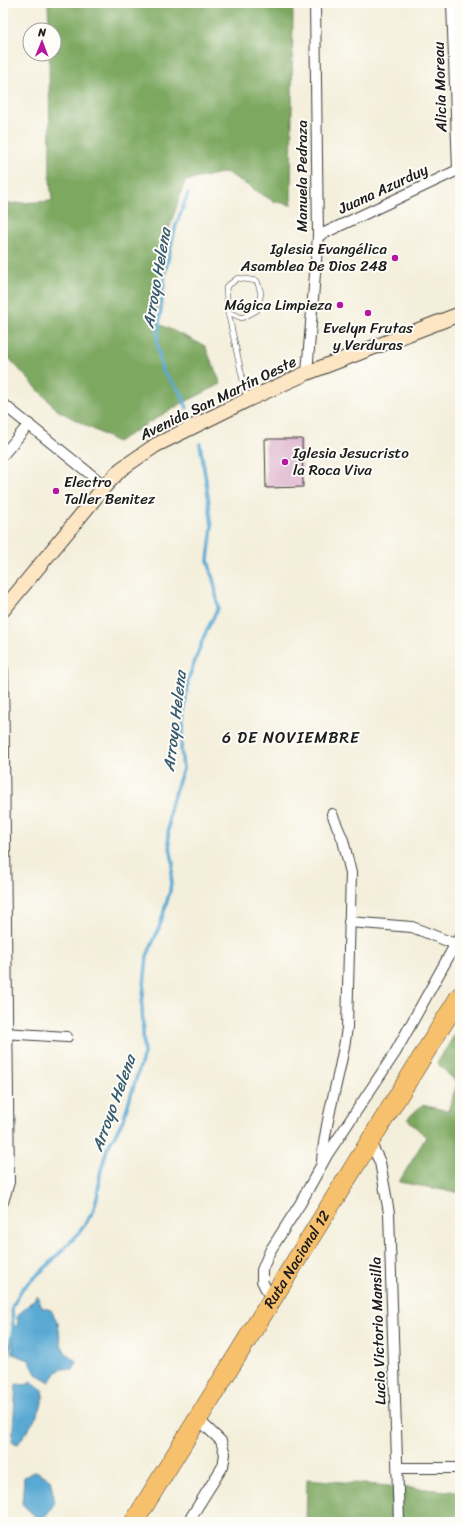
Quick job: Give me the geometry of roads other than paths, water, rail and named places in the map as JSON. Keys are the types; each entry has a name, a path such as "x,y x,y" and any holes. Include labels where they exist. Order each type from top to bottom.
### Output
{"highway":[{"name":"Ruta Nacional 12","path":"134,1522 460,996"}],"main road":[{"name":"Avenida San Martín Oeste","path":"3,610 104,486 121,469 156,446 247,400 307,373 460,314"}],"street":[{"name":"Manuela Pedraza","path":"307,373 318,236 315,3"},
{"name":"Alicia Moreau","path":"452,3 459,170"},
{"name":"Juana Azurduy","path":"318,236 459,170"},
{"path":"3,404 104,486"},
{"path":"3,455 29,424"},
{"path":"3,669 5,1033 9,1182 3,1201"},
{"path":"322,1163 323,1142 346,1034 351,873 343,840 332,814"},
{"path":"272,1301 262,1281 262,1270 270,1251 300,1204 322,1163 395,1053 458,940 412,927 349,922"},
{"path":"5,1033 67,1037"},
{"name":"Lucio Victorio Mansilla","path":"370,1142 380,1162 389,1212 399,1522"},
{"path":"188,1522 223,1466 225,1454 221,1441 198,1419"},
{"path":"398,1468 460,1468"}],"lane":[{"path":"228,312 242,318 257,310 261,293 257,281 238,278 226,287 228,312 247,400"}],"water":[{"path":"37,1296 42,1307 51,1310 58,1323 61,1344 65,1352 77,1362 73,1370 62,1368 56,1373 50,1382 36,1374 29,1360 13,1354 13,1328 18,1324 17,1316"},
{"path":"31,1381 43,1390 42,1404 31,1425 18,1444 12,1442 16,1384 26,1385"},
{"path":"36,1471 50,1479 55,1502 48,1513 40,1521 22,1504 24,1477"}],"waterway":[{"name":"Arroyo Helena","path":"187,408 181,393 162,370 157,343 165,272 176,225 188,194"},
{"name":"Arroyo Helena","path":"3,1393 4,1368 8,1357 13,1328 12,1307 22,1289 79,1233 93,1212 98,1193 100,1174 107,1149 123,1120 144,1054 142,1005 147,956 159,928 170,891 173,863 168,837 170,807 183,769 181,749 188,680 204,636 218,608 215,587 208,560 212,527 200,444"}],"place":[{"name":"Iglesia Evangélica Asamblea De Dios 248","path":"395,258"},
{"name":"Mágica Limpieza","path":"340,305"},
{"name":"Evelyn Frutas y Verduras","path":"368,313"},
{"name":"Iglesia Jesucristo la Roca Viva","path":"285,462"},
{"name":"Electro Taller Benitez","path":"56,491"}],"district":[{"name":"6 DE NOVIEMBRE","path":"291,737"}]}
